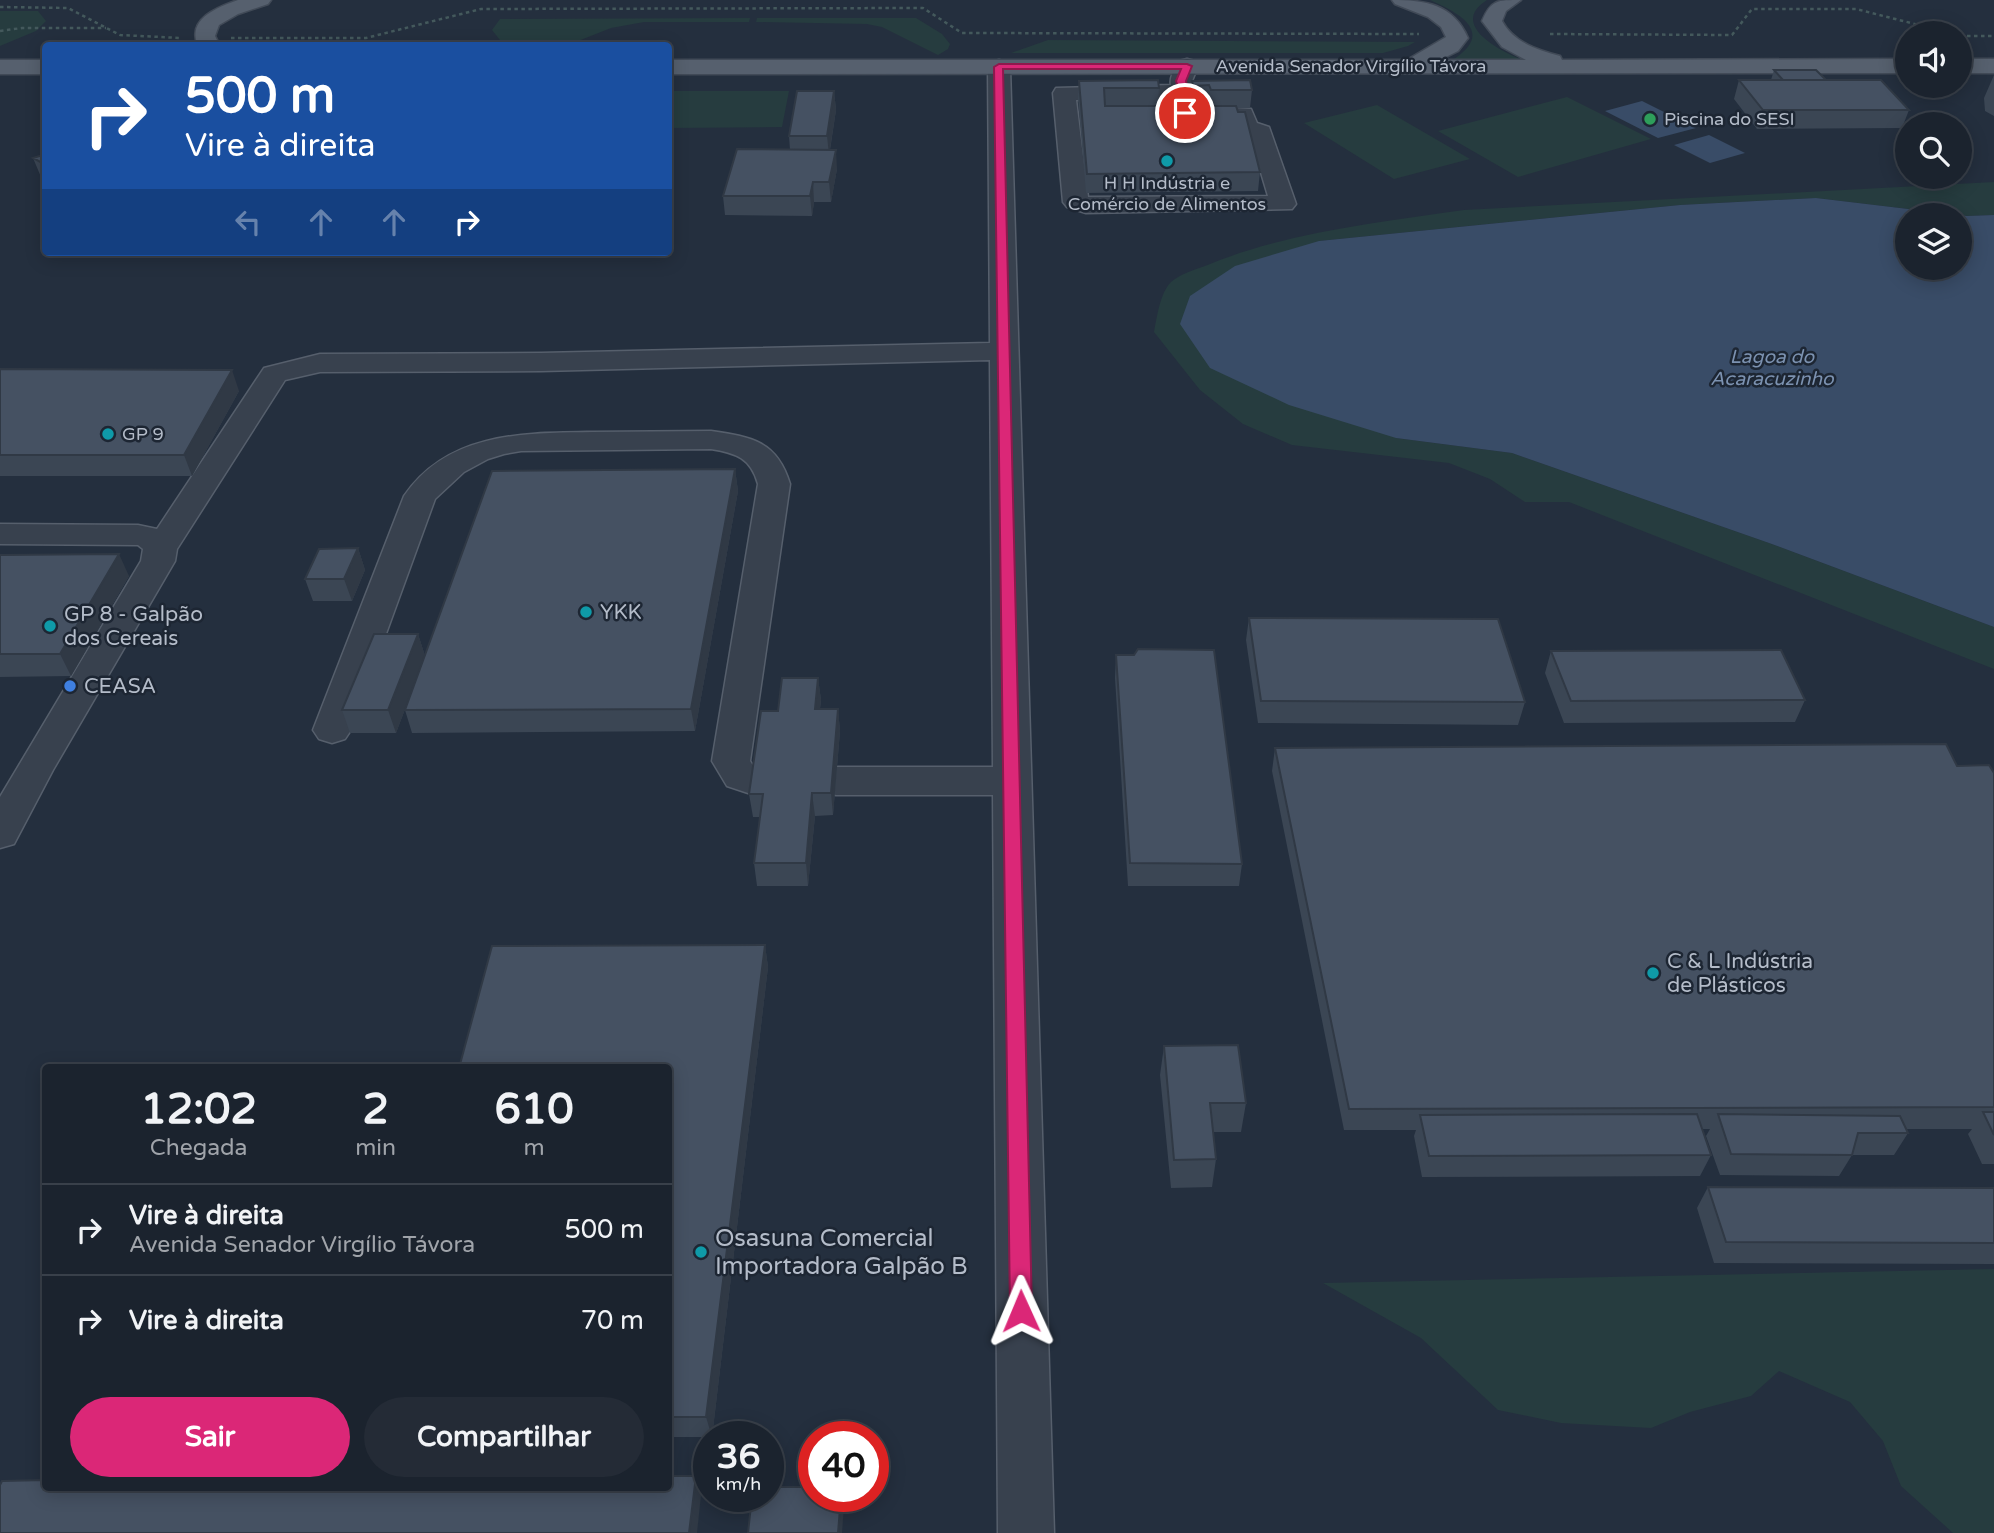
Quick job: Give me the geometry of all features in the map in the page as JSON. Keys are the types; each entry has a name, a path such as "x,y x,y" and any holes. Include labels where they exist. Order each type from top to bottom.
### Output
{"main road":[{"path":"206,42 202,32 208,23 219,15 261,0"},
{"path":"1402,0 1440,15 1451,24 1457,38 1450,46 1412,66"},
{"path":"1511,0 1497,8 1493,15 1492,21 1500,34 1518,49 1569,66"},
{"name":"Avenida Senador Virgílio Távora","path":"672,67 1895,66"},
{"path":"1972,66 1994,66"},
{"path":"0,67 42,67"}],"street":[{"path":"1185,92 1064,93 1076,202 1086,205 1283,204 1261,132 1247,127 1243,114 1185,113 1182,99 1185,92 1181,81 1187,66"},
{"path":"999,67 1026,1533"},
{"path":"0,834 17,770 158,561 160,549 274,374 320,363 555,362 1004,351"},
{"path":"332,730 420,496 442,471 489,446 521,442 711,440 740,444 756,452 770,464 774,484 731,761 738,776 758,782"},
{"path":"0,534 138,535 155,538 160,549"},
{"path":"836,781 1011,781"}],"path":[{"path":"0,7 68,8 106,28 132,37 206,42 366,37 481,9 923,8 962,33 1456,34"},
{"path":"1500,34 1732,35 1752,9 1856,9 1903,21"},
{"path":"0,32 22,28 106,28"},
{"path":"1972,36 1994,36"}],"green space":[{"path":"1430,0 1487,0 1477,9 1473,18 1475,27 1490,43 1520,59 1454,59 1472,40 1472,32 1461,17"},
{"path":"0,11 38,11 46,21 36,31 0,46"},
{"path":"750,18 749,22 644,22 611,28 576,42 502,42 492,30 500,19"},
{"path":"757,18 916,18 942,34 950,44 948,49 938,55 882,27 867,24 756,22"},
{"path":"1048,40 1415,42 1383,53 1011,53"},
{"path":"672,91 789,91 782,127 672,128"},
{"path":"1567,97 1651,139 1518,177 1438,131"},
{"path":"1377,105 1470,159 1394,179 1304,123"},
{"path":"1994,182 1994,215 1972,216 1972,203 1895,203 1895,207 1816,198 1680,205 1319,241 1396,438 1512,453 1769,543 1994,627 1994,669 1569,502 1525,502 1490,479 1449,463 1292,445 1243,424 1200,390 1154,332 1164,292 1171,282 1179,277 1267,245 1332,230 1464,210 1895,187 1972,189 1972,183"},
{"path":"1994,1269 1994,1533 1953,1533 1901,1486 1883,1441 1850,1402 1779,1371 1751,1396 1690,1412 1651,1428 1561,1423 1498,1410 1421,1338 1323,1283"}],"water":[{"name":"Piscina do SESI","path":"1642,101 1696,128 1658,138 1605,111"},
{"path":"1709,135 1745,153 1710,163 1674,145"},
{"name":"Lagoa do Acaracuzinho","path":"1816,198 1895,207 1895,280 1972,280 1972,216 1994,215 1994,627 1769,543 1512,453 1396,438 1289,405 1210,368 1180,324 1190,296 1235,266 1319,241 1680,205"}],"building":[{"path":"1774,70 1816,70 1826,80 1783,80"},
{"name":"H H Indústria e Comércio de Alimentos","path":"1158,80 1159,88 1104,88 1105,106 1236,106 1238,112 1245,112 1260,172 1087,174 1079,81"},
{"path":"1250,80 1252,90 1211,90 1209,85 1193,86 1192,81"},
{"path":"1739,80 1881,80 1909,110 1763,110"},
{"path":"797,91 834,91 827,136 789,136"},
{"path":"737,149 836,150 829,182 813,182 810,196 723,196"},
{"path":"42,155 42,163 33,158"},
{"name":"GP 9","path":"0,369 232,370 184,455 0,455"},
{"name":"YKK","path":"735,469 691,709 405,710 492,471"},
{"path":"358,548 344,579 305,579 319,549"},
{"name":"GP 8 - Galpão dos Cereais","path":"119,554 60,654 0,654 0,555"},
{"path":"1249,618 1498,619 1525,702 1261,701"},
{"path":"374,634 418,634 388,710 342,710"},
{"path":"1138,649 1214,650 1242,864 1130,863 1116,655 1134,655"},
{"path":"1781,650 1805,700 1571,701 1551,651"},
{"path":"782,678 818,678 815,709 838,709 831,793 812,793 806,863 754,863 763,794 749,794 761,711 778,711"},
{"name":"C & L Indústria de Plásticos","path":"1946,744 1957,766 1989,765 1994,773 1994,1107 1349,1109 1275,748"},
{"name":"Osasuna Comercial Importadora Galpão B","path":"765,945 706,1417 672,1417 672,1064 460,1064 492,946"},
{"path":"1238,1045 1246,1103 1210,1103 1216,1159 1174,1160 1164,1046"},
{"path":"1983,1112 1994,1112 1994,1135"},
{"path":"1697,1114 1711,1155 1429,1156 1420,1115"},
{"path":"1718,1114 1900,1116 1908,1133 1858,1133 1852,1155 1731,1154"},
{"path":"1708,1187 1994,1188 1994,1243 1726,1242"},
{"path":"672,1476 693,1476 693,1500 689,1533 0,1533 2,1481 42,1480 42,1491 672,1491"},
{"path":"784,1487 798,1487 798,1512 840,1512 838,1533 748,1533 750,1512 784,1512"}],"place":[{"name":"Piscina do SESI","path":"1650,119"},
{"name":"H H Indústria e Comércio de Alimentos","path":"1167,161"},
{"name":"GP 9","path":"108,434"},
{"name":"YKK","path":"586,612"},
{"name":"GP 8 - Galpão dos Cereais","path":"50,626"},
{"name":"CEASA","path":"70,686"},
{"name":"C & L Indústria de Plásticos","path":"1653,973"},
{"name":"Osasuna Comercial Importadora Galpão B","path":"701,1252"}],"route":[{"path":"1021,1311 999,67 1187,66 1181,81 1185,92 1182,99 1185,113"}]}
